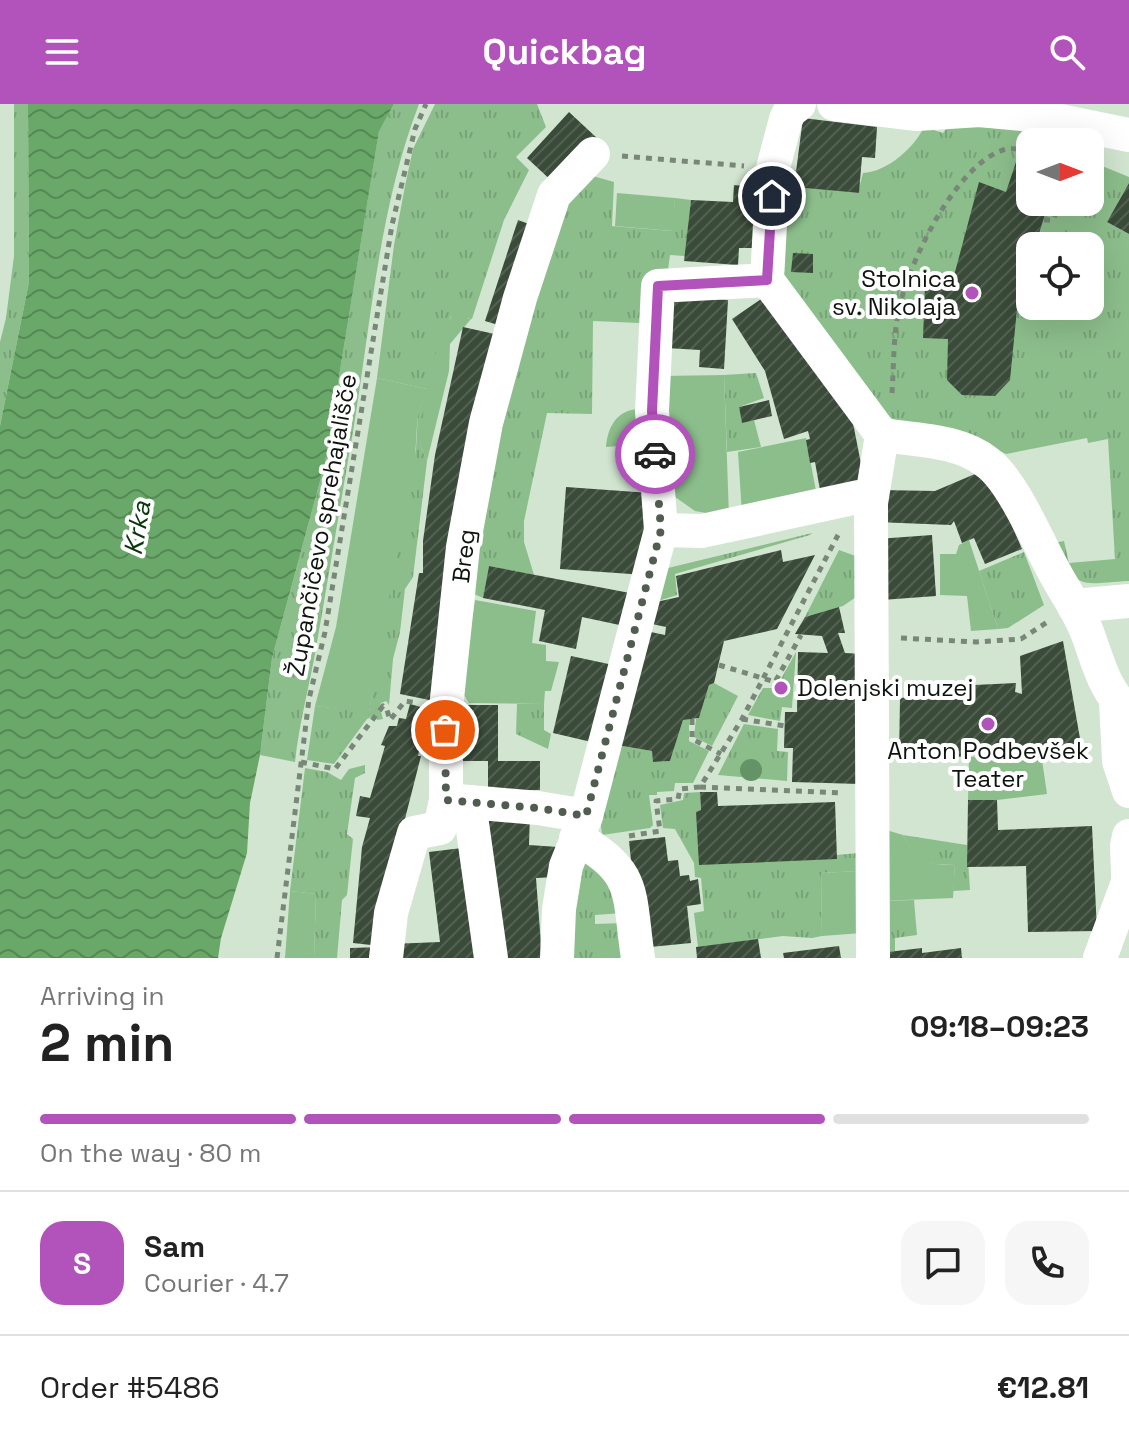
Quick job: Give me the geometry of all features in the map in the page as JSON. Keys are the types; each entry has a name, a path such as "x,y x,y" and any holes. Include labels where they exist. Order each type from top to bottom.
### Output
{"street":[{"path":"799,104 786,119 773,168 767,280 882,435 941,443 973,453 989,463 1005,483 1086,628 1101,672 1123,707 1119,761 1129,791"},
{"path":"834,104 917,114 980,110 1031,115 1129,135"},
{"name":"Breg","path":"491,958 452,810 446,708 463,547 486,423 520,298 554,195 593,154"},
{"path":"557,958 559,909 566,866 586,834 661,530 652,411 658,286 767,280"},
{"path":"873,958 871,637 864,500 882,435"},
{"path":"661,530 702,531 864,500"},
{"path":"1074,606 1129,601"},
{"path":"386,958 391,913 414,833 452,810 538,808 586,834 623,875 630,888 638,958"},
{"path":"1100,958 1128,892 1129,836"}],"path":[{"name":"Župančičevo sprehajališče","path":"277,958 309,699 325,632 392,225 415,129 426,104"},
{"path":"892,399 894,343 901,302 929,230 964,181 982,162 1003,149 1016,149"},
{"path":"593,154 773,168"},
{"path":"1044,220 1053,220 1055,216"},
{"path":"700,787 742,719 864,500"},
{"path":"871,637 976,642 1021,639 1074,606"},
{"path":"719,665 775,682 801,635"},
{"path":"301,762 335,769 383,706 390,720 405,701 446,708"},
{"path":"692,719 692,739 721,754"},
{"path":"742,719 785,726"},
{"path":"586,834 609,839 660,831 656,801 678,799 680,789 700,787 846,793"}],"green space":[{"path":"14,104 28,104 29,282 0,426 0,342 14,256"},
{"path":"394,104 419,104 405,143 385,224 353,432 295,762 260,755 272,658 325,463 379,130"},
{"path":"435,104 537,104 546,127 516,157 529,170 504,220 472,319 451,316 420,445 427,461 413,577 405,589 389,705 386,701 381,703 383,719 377,720 376,715 367,719 334,764 307,760 315,706 369,712 416,449 418,413 427,389 377,378 405,186 413,149"},
{"path":"949,125 1016,130 1016,216 1104,216 1104,167 1129,177 1129,183 1107,222 1129,234 1129,581 1081,581 1069,570 1054,543 1064,541 1069,563 1115,559 1108,439 1088,443 1087,438 1006,454 982,442 901,423 871,409 793,304 776,256 782,169 796,170 795,187 858,193 863,173 872,172 899,158 924,127 943,133"},
{"path":"582,173 614,182 612,226 672,231 675,198 691,200 685,256 670,255 644,444 606,447 615,420 625,412 639,409 640,323 593,321 592,414 547,413 524,521 524,542 534,575 489,566 483,598 472,593 487,480 565,196"},
{"path":"617,193 675,198 673,231 615,226"},
{"path":"452,315 471,319 450,344 449,371 427,461 420,445 425,396 419,412 414,462 369,713 315,706 336,627 377,378 427,389 436,352"},
{"path":"756,373 764,398 739,407 742,422 754,420 761,447 727,452 724,375"},
{"path":"724,375 729,517 695,511 668,492 662,376"},
{"path":"806,438 816,491 742,514 738,452"},
{"path":"812,533 675,574 677,595 658,601 668,568"},
{"path":"969,540 998,629 971,631 967,596 940,595 940,554 956,554 959,545"},
{"path":"839,550 864,559 859,595 843,606 805,617"},
{"path":"1024,552 1044,605 1008,628 998,629 979,571"},
{"path":"475,600 536,611 532,643 546,645 546,661 559,662 551,691 545,691 544,704 469,703 461,690"},
{"path":"796,652 792,708 782,707 780,721 748,715 763,688 776,688"},
{"path":"714,683 738,696 712,746 694,737 696,719 699,718 709,685"},
{"path":"517,704 544,704 544,730 551,734 548,749 516,734"},
{"path":"689,719 689,741 709,751 693,783 675,783 674,791 649,795 653,825 650,828 602,835 600,816 611,744 652,751 654,762 670,761 683,720"},
{"path":"744,724 778,729 777,751 788,752 787,781 718,775"},
{"path":"1041,753 1047,794 968,800 969,757"},
{"path":"365,765 365,773 355,778 347,834 353,839 347,895 342,900 337,958 314,958 316,894 290,891 305,768 327,772 341,780 349,769"},
{"path":"700,792 701,810 837,858 837,855 858,853 858,871 821,873 822,936 783,936 698,947 694,913 704,911 701,878 695,877 694,863 675,829 663,828 660,805 683,800 684,793"},
{"path":"883,829 903,835 918,857 928,863 955,864 953,898 880,901"},
{"path":"903,835 967,845 970,890 953,891 955,864 922,861"},
{"path":"592,856 623,913 595,915 595,924 624,923 629,958 569,958 570,879"},
{"path":"858,871 862,933 822,936 821,873"},
{"path":"290,891 316,894 314,958 285,958"},
{"path":"914,900 917,935 895,938 895,951 881,953 880,901"}],"water":[{"name":"Krka","path":"28,104 394,104 379,131 325,463 272,658 260,755 250,803 247,853 221,938 218,958 0,958 0,426 29,282"}],"building":[{"path":"569,112 598,139 556,185 527,158"},
{"path":"803,118 877,127 875,158 862,157 859,193 794,187"},
{"name":"Stolnica sv. Nikolaja","path":"1016,162 1016,216 1045,216 1039,232 1016,232 1016,319 1010,380 995,396 962,395 947,380 948,339 923,338 925,286 951,287 979,182 1006,192"},
{"path":"1129,183 1129,234 1107,222"},
{"path":"734,185 762,188 759,248 739,248 738,265 684,261 691,200 733,202"},
{"path":"518,220 537,227 505,327 485,321"},
{"path":"793,253 813,254 813,273 791,272"},
{"path":"770,293 852,418 864,479 820,490 815,462 810,463 806,440 810,439 808,431 784,439 765,371 732,319"},
{"path":"669,296 728,300 724,369 699,367 700,350 666,348"},
{"path":"463,327 499,335 439,702 400,694 419,573 423,573 423,541 435,455"},
{"path":"769,400 772,416 742,423 739,407"},
{"path":"982,471 1000,498 1022,549 985,564 974,538 962,543 954,521 951,525 876,522 879,490 935,491"},
{"path":"566,487 650,493 645,575 560,569"},
{"path":"932,535 936,596 882,600 877,539"},
{"path":"781,550 783,562 815,555 777,629 724,641 714,683 709,685 699,718 683,720 670,761 653,762 652,751 611,744 646,631 665,635 666,627 652,624 656,602 679,597 676,576"},
{"path":"489,566 635,594 629,627 582,617 576,649 539,641 545,610 483,598"},
{"path":"839,607 845,633 838,633 845,653 863,654 860,784 792,782 793,748 784,748 785,712 797,712 798,652 828,653 822,636 795,634 805,617"},
{"name":"Anton Podbevšek Teater","path":"1063,641 1082,750 899,760 900,698 913,697 912,688 1016,683 1015,692 1022,694 1020,656"},
{"path":"571,656 618,666 600,744 553,733"},
{"path":"410,704 428,709 418,756 421,756 396,854 380,946 353,943 362,847 370,818 356,816 360,796 370,798 385,746 381,745 389,726 397,726 399,718 406,719"},
{"path":"454,705 498,705 498,761 540,761 540,790 488,791 488,761 454,761"},
{"path":"700,792 717,792 718,806 835,802 837,859 699,865 696,812 701,810"},
{"path":"968,800 997,800 998,830 1092,826 1097,931 1028,932 1026,866 967,867"},
{"path":"485,811 530,813 529,845 558,847 557,877 536,878 542,958 499,958"},
{"path":"665,837 668,861 678,860 680,876 689,875 690,881 698,879 701,904 687,906 691,943 640,948 629,841"},
{"path":"470,847 485,958 391,958 391,944 440,942 429,852"},
{"path":"758,939 761,958 697,958 696,947"},
{"path":"839,946 841,958 784,958 783,953"},
{"path":"381,947 382,958 350,958 350,948"},
{"path":"922,948 922,953 961,948 962,958 879,958 879,953"}],"way so far":[{"path":"445,730 446,800 538,808 586,816 661,530 655,454"}],"place":[{"name":"Stolnica sv. Nikolaja","path":"972,293"},
{"name":"Dolenjski muzej","path":"781,688"},
{"name":"Anton Podbevšek Teater","path":"988,724"}],"route":[{"path":"655,454 652,411 658,286 767,280 772,196"}]}
